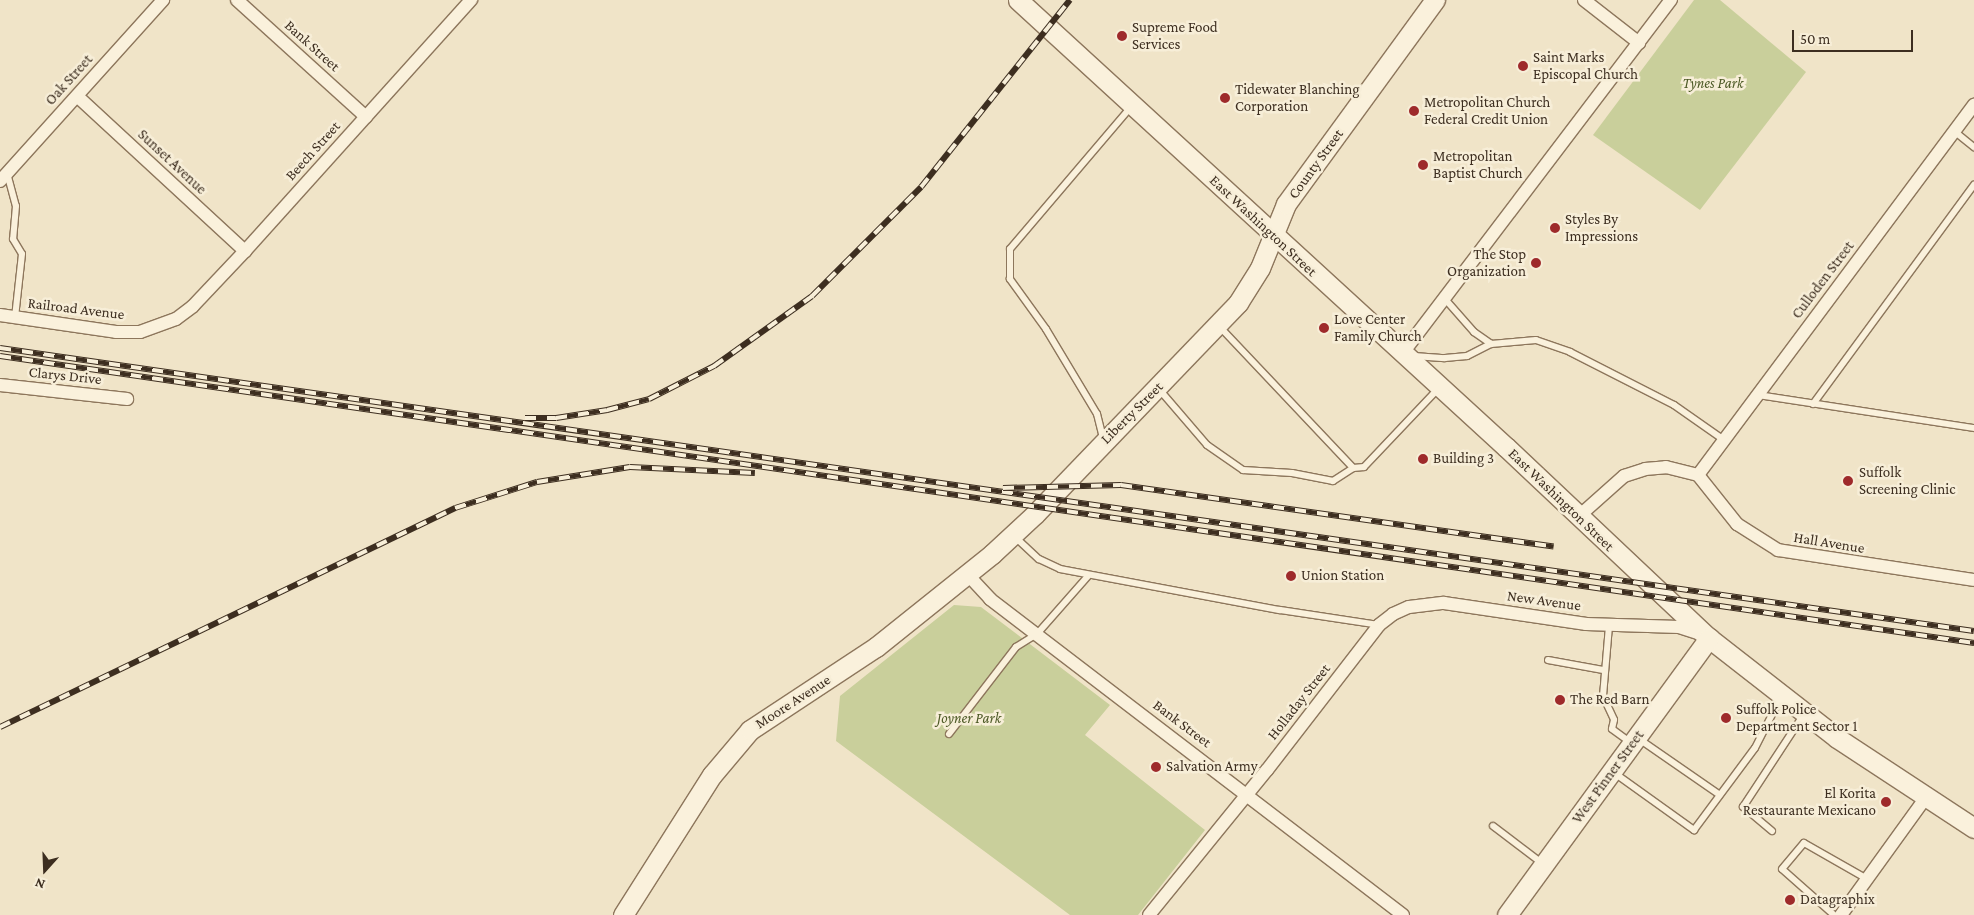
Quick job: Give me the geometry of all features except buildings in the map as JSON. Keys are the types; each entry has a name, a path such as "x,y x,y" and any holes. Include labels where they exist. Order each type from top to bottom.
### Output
{"main road":[{"name":"East Washington Street","path":"1018,0 1439,388 1506,447 1578,518 1709,638 1781,696 1926,797 1974,828"},
{"name":"County Street","path":"1272,234 1286,204 1435,0"},
{"name":"Liberty Street","path":"968,575 1013,535 1158,388 1217,324 1253,283 1272,234"},
{"name":"Moore Avenue","path":"623,915 712,775 750,730 876,647 968,575"},
{"name":"West Pinner Street","path":"1508,915 1709,638"}],"street":[{"name":"Oak Street","path":"4,177 162,0"},
{"name":"Bank Street","path":"237,0 366,117"},
{"name":"Beech Street","path":"175,320 193,306 245,251 471,0"},
{"path":"1584,0 1638,43"},
{"path":"1402,354 1671,0"},
{"name":"Sunset Avenue","path":"76,96 245,251"},
{"name":"Culloden Street","path":"1698,475 1974,105"},
{"name":"Railroad Avenue","path":"0,315 116,332 140,332 175,320"},
{"name":"Clarys Drive","path":"0,385 127,399"},
{"path":"1578,518 1624,476 1645,469 1666,467 1698,475"},
{"name":"Hall Avenue","path":"1698,475 1737,524 1778,550 1974,580"},
{"name":"Bank Street","path":"968,575 990,599 1403,915"},
{"name":"New Avenue","path":"1379,625 1409,607 1444,603 1609,626 1679,627 1709,638"},
{"name":"Holladay Street","path":"1149,915 1247,794 1379,625"},
{"path":"1841,915 1926,797"}],"lane":[{"path":"1104,442 1098,414 1031,306 1010,279 1010,249 1132,106"},
{"path":"1954,131 1974,147"},
{"path":"4,177 16,206 14,239 22,254 15,317"},
{"path":"1812,404 1974,185"},
{"path":"1444,299 1474,332 1491,344"},
{"path":"1217,324 1353,468"},
{"path":"1402,354 1445,358 1467,356 1491,344 1536,340 1570,352 1674,405 1724,440"},
{"path":"1158,388 1207,444 1243,470 1292,474 1333,481 1353,468 1364,467 1439,388"},
{"path":"1757,395 1974,428"},
{"path":"1013,535 1039,559 1060,569 1088,576 1379,625"},
{"path":"949,734 1016,647 1037,634 1088,576"},
{"path":"1609,626 1603,670 1602,696 1614,720 1612,729 1635,741 1720,795"},
{"path":"1548,660 1603,670"},
{"path":"1612,772 1694,830 1755,748 1781,696"},
{"path":"1772,831 1742,807 1805,713"},
{"path":"1493,826 1544,865"},
{"path":"1834,915 1782,870 1804,843 1867,879"}],"green space":[{"name":"Tynes Park","path":"1694,0 1720,0 1806,72 1700,210 1593,135"},
{"name":"Joyner Park","path":"954,605 981,607 1110,705 1085,735 1205,830 1138,915 1070,915 836,741 840,696"}],"railway":[{"path":"525,418 556,418 607,410 649,399 714,366 812,296 921,187 1070,0"},
{"path":"0,348 1974,631"},
{"path":"0,356 1974,643"},
{"path":"0,727 455,508 537,482 630,467 755,473"},
{"path":"1003,488 1121,485 1554,547"}],"place":[{"name":"Supreme Food Services","path":"1122,36"},
{"name":"Saint Marks Episcopal Church","path":"1523,66"},
{"name":"Tidewater Blanching Corporation","path":"1225,98"},
{"name":"Metropolitan Church Federal Credit Union","path":"1414,111"},
{"name":"Metropolitan Baptist Church","path":"1423,165"},
{"name":"Styles By Impressions","path":"1555,228"},
{"name":"The Stop Organization","path":"1536,263"},
{"name":"Love Center Family Church","path":"1324,328"},
{"name":"Building 3","path":"1423,459"},
{"name":"Suffolk Screening Clinic","path":"1848,481"},
{"name":"Union Station","path":"1291,576"},
{"name":"The Red Barn","path":"1560,700"},
{"name":"Suffolk Police Department Sector 1","path":"1726,718"},
{"name":"Salvation Army","path":"1156,767"},
{"name":"El Korita Restaurante Mexicano","path":"1886,802"},
{"name":"Datagraphix","path":"1790,900"}]}
